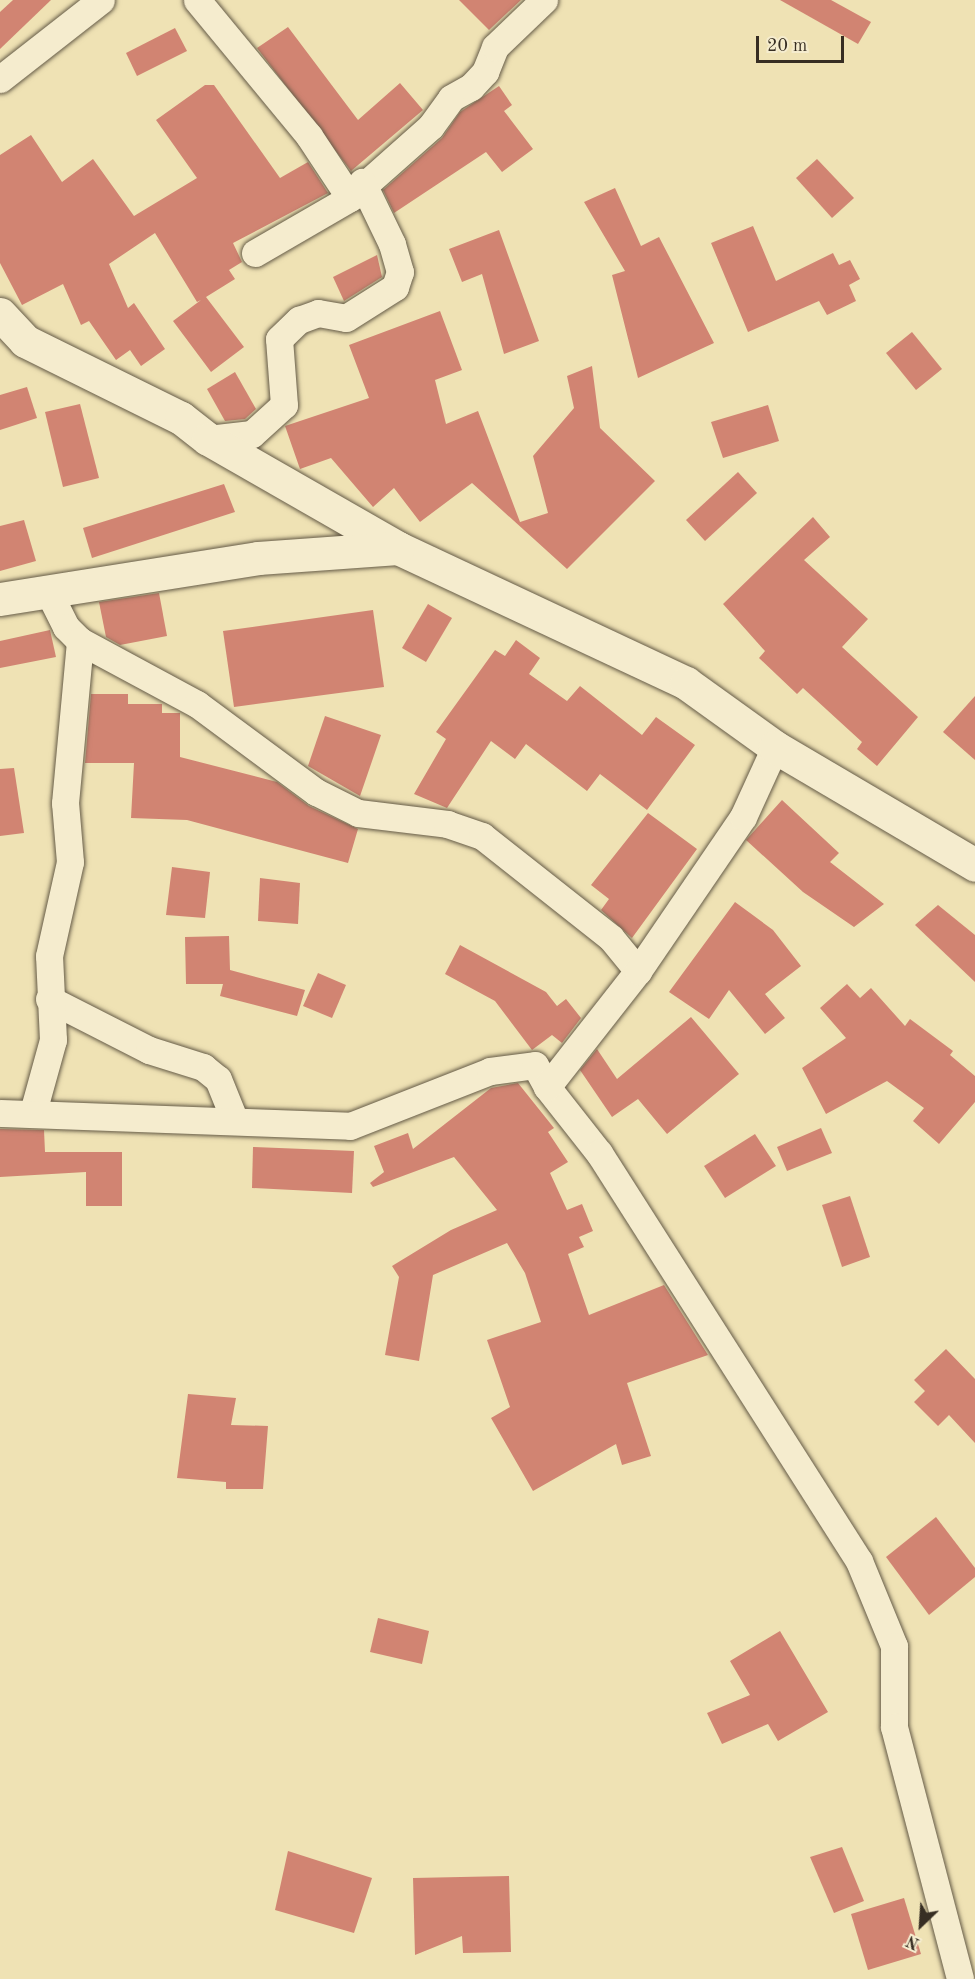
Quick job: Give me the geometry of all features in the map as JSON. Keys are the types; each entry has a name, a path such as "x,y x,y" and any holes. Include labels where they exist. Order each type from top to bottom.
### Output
{"street":[{"path":"0,79 101,0"},
{"path":"197,0 356,190 392,244 400,272 395,287 346,318 318,313 299,320 279,339 284,405 252,434 208,439"},
{"path":"255,253 356,190 431,126 451,98 471,87 495,46 544,0"},
{"path":"0,315 13,341 98,373 181,418 208,439 398,548 686,683 775,747 975,865"},
{"path":"0,599 258,558 398,548"},
{"path":"48,591 66,627 81,641 197,704 316,792 358,813 447,824 482,836 611,938 638,972"},
{"path":"33,1112 53,1040 49,999 49,956 70,862 65,803 81,641"},
{"path":"547,1087 638,972 743,817 775,747"},
{"path":"49,999 149,1050 202,1067 218,1079 235,1121"},
{"path":"0,1113 33,1112 350,1126 490,1071 535,1065 547,1087 599,1153 859,1561 894,1646 894,1727 960,1979"}],"building":[{"path":"13,0 51,0 0,49 0,12"},
{"path":"459,0 521,0 489,30"},
{"path":"780,0 831,0 871,22 858,44"},
{"path":"288,27 358,120 400,83 423,110 351,171 257,48"},
{"path":"175,28 187,51 137,76 126,53"},
{"path":"205,85 214,85 280,178 308,162 328,193 233,243 242,262 229,270 235,279 206,297 244,347 211,372 173,321 201,300 197,302 155,233 109,264 128,308 134,303 165,349 141,366 130,350 116,360 89,321 81,325 63,284 22,305 0,263 0,155 31,135 62,182 93,159 134,216 197,178 156,120"},
{"path":"499,86 512,105 504,111 533,149 502,172 486,152 394,213 383,190 442,138 460,112"},
{"path":"817,159 854,198 832,218 796,178"},
{"path":"615,188 641,246 659,237 714,343 638,378 612,275 625,271 584,202"},
{"path":"753,226 776,281 833,253 839,265 850,260 860,279 849,285 856,301 827,315 819,301 748,332 711,243"},
{"path":"499,230 539,341 504,354 482,274 462,282 449,249"},
{"path":"377,255 382,277 344,301 333,277"},
{"path":"440,311 462,370 435,380 446,424 478,411 520,522 548,513 533,456 574,408 567,376 592,366 600,428 655,481 567,569 472,483 420,522 394,488 373,507 331,458 300,469 285,426 369,398 349,345"},
{"path":"912,332 942,369 916,390 886,353"},
{"path":"235,372 256,409 245,419 225,421 207,389"},
{"path":"27,387 37,418 0,430 0,395"},
{"path":"80,404 99,478 63,487 45,412"},
{"path":"768,405 779,441 723,458 711,422"},
{"path":"738,472 757,493 705,541 686,520"},
{"path":"224,484 235,512 92,558 83,528"},
{"path":"813,517 830,537 804,560 868,619 842,647 918,717 877,766 857,749 862,742 803,688 797,694 759,658 765,651 723,604"},
{"path":"24,520 36,561 0,571 0,526"},
{"path":"159,593 167,636 120,645 106,637 99,602"},
{"path":"428,604 452,618 426,662 402,648"},
{"path":"373,610 384,687 234,707 223,631"},
{"path":"50,630 56,657 0,668 0,641"},
{"path":"516,640 540,658 529,674 567,701 580,686 642,735 656,717 695,745 647,810 600,774 587,791 526,744 515,759 491,741 447,808 414,794 446,739 436,732 495,650 505,656"},
{"path":"91,694 128,694 128,704 162,704 162,713 180,713 180,757 277,782 309,806 358,829 348,863 187,820 131,818 134,763 85,763"},
{"path":"975,696 975,760 943,732"},
{"path":"325,716 381,735 360,796 308,766"},
{"path":"14,768 24,833 0,836 0,769"},
{"path":"782,800 839,853 830,862 884,904 854,927 803,892 746,840"},
{"path":"648,813 697,849 632,938 601,910 609,899 591,885"},
{"path":"172,867 210,872 205,918 166,915"},
{"path":"260,878 300,883 298,924 258,921"},
{"path":"735,902 773,930 801,966 765,994 785,1018 765,1034 729,990 709,1019 669,992"},
{"path":"938,905 975,935 975,982 915,925"},
{"path":"229,936 230,970 305,990 297,1016 220,996 223,984 186,984 185,937"},
{"path":"460,945 546,992 557,1006 566,999 581,1018 562,1043 552,1035 532,1050 495,1001 445,974"},
{"path":"318,973 346,985 332,1018 303,1006"},
{"path":"847,984 860,998 871,988 905,1026 910,1019 953,1051 950,1055 975,1076 975,1102 939,1144 913,1121 924,1108 887,1081 826,1114 802,1068 846,1038 820,1008"},
{"path":"691,1017 739,1074 667,1134 638,1099 612,1117 580,1070 597,1049 617,1079"},
{"path":"518,1083 554,1128 548,1132 568,1162 550,1173 567,1210 582,1204 593,1231 579,1237 584,1247 568,1254 589,1315 664,1285 708,1355 627,1383 651,1456 622,1465 616,1444 533,1491 491,1418 510,1407 487,1340 541,1322 525,1273 507,1243 433,1275 419,1361 385,1355 399,1277 392,1266 451,1230 497,1210 454,1157 373,1187 370,1183 384,1172 374,1146 408,1133 413,1149 491,1088"},
{"path":"821,1128 832,1153 787,1171 777,1147"},
{"path":"0,1129 44,1130 45,1152 122,1152 122,1206 86,1206 86,1172 0,1177"},
{"path":"755,1134 776,1166 725,1198 704,1166"},
{"path":"253,1147 354,1151 352,1193 252,1188"},
{"path":"850,1196 870,1257 842,1267 822,1205"},
{"path":"946,1349 975,1379 975,1443 949,1415 938,1426 914,1402 925,1391 914,1380"},
{"path":"188,1394 236,1398 231,1425 268,1426 263,1489 226,1489 226,1482 177,1478"},
{"path":"936,1517 975,1568 975,1577 929,1615 886,1557"},
{"path":"378,1618 429,1631 422,1664 370,1652"},
{"path":"780,1631 828,1712 778,1741 768,1724 722,1744 707,1713 750,1695 730,1661"},
{"path":"842,1847 864,1901 834,1913 810,1857"},
{"path":"288,1851 372,1878 354,1933 275,1910"},
{"path":"509,1876 511,1952 463,1953 462,1936 415,1955 413,1878"},
{"path":"904,1898 921,1954 868,1970 851,1914"}]}
